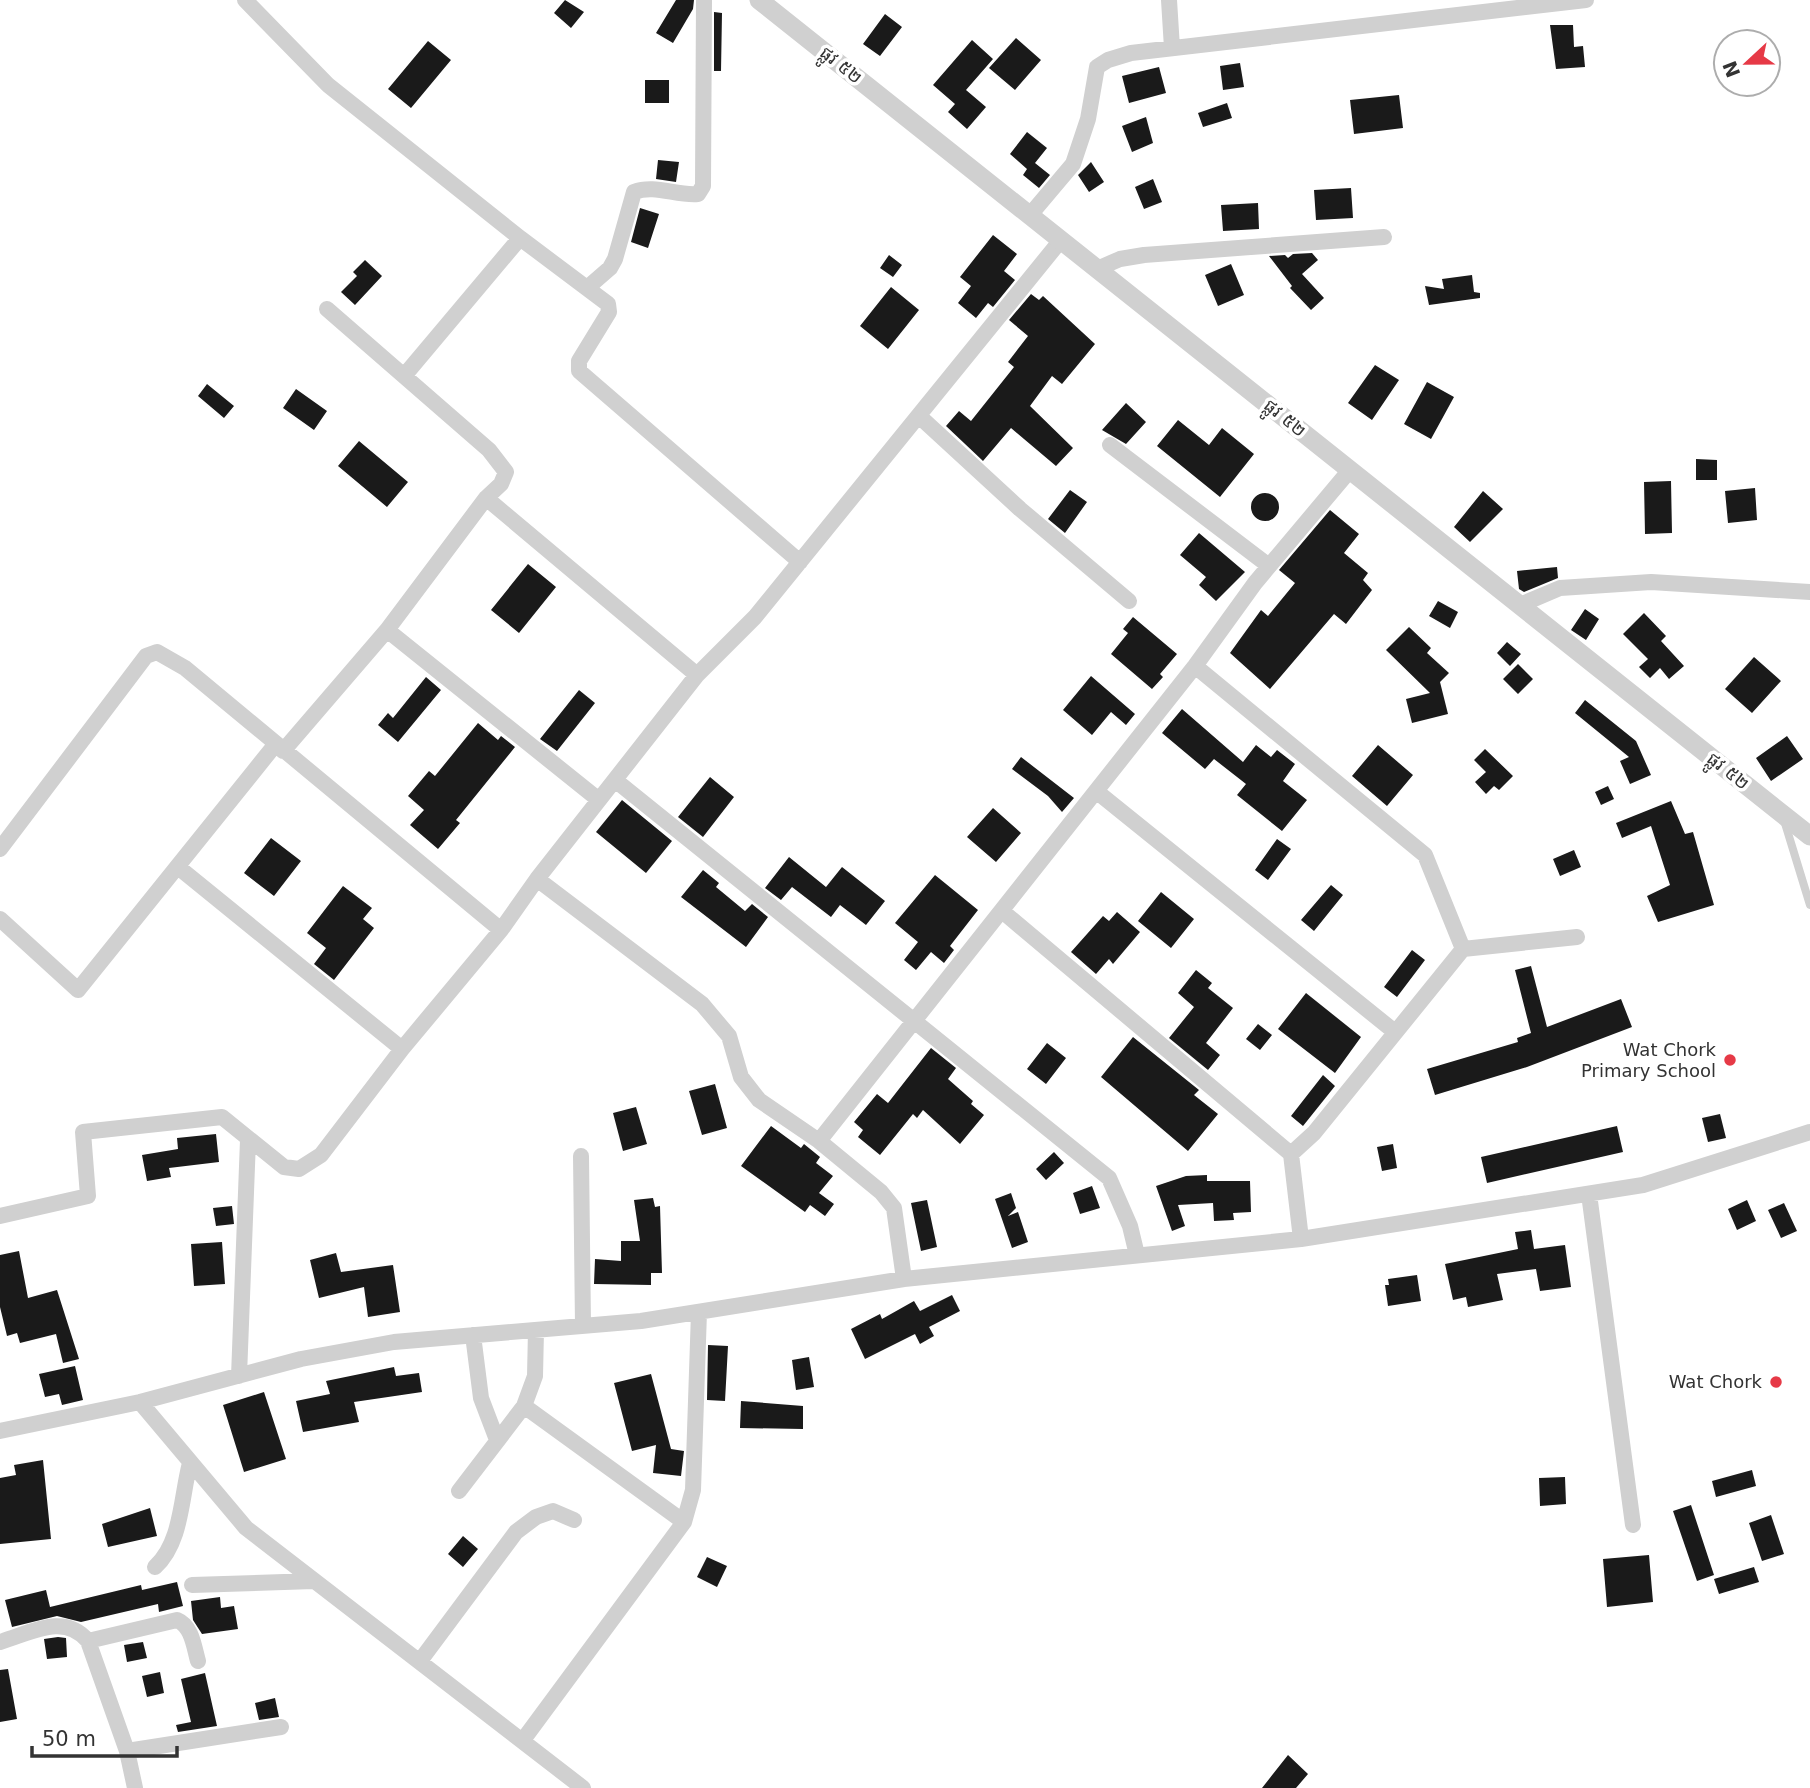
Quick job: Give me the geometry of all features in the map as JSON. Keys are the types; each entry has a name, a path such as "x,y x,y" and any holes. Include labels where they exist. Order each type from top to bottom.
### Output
{"street":[{"path":"245,0 328,85 520,238 608,303 609,312 579,361 579,371 800,562"},
{"path":"587,288 610,268 615,259 634,192 645,188 689,195 698,194 703,186 704,0"},
{"name":"ផ្លូវ ៥២","path":"759,0 1810,836"},
{"path":"1169,0 1172,48"},
{"path":"1030,215 1073,164 1088,119 1097,68 1108,60 1131,53 1449,8 1586,0"},
{"path":"1097,269 1120,259 1144,255 1384,237"},
{"path":"404,376 520,238"},
{"path":"0,1216 88,1196 83,1132 222,1117 284,1167 299,1169 311,1164 321,1155 402,1049 502,930 537,879 697,675 755,617 1062,240"},
{"path":"0,919 78,990 279,748 387,630 486,498 501,484 506,472 502,464 327,309"},
{"path":"919,416 1020,509 1129,601"},
{"path":"1110,445 1269,566"},
{"path":"819,1141 1195,666 1269,566 1350,470"},
{"path":"486,498 697,675"},
{"path":"1520,605 1560,588 1651,582 1810,592"},
{"path":"387,630 599,800"},
{"path":"0,849 146,656 157,652 185,668 502,930"},
{"path":"1195,666 1425,855 1463,949"},
{"path":"615,780 1109,1178 1130,1227 1137,1255"},
{"path":"1096,791 1395,1032"},
{"path":"178,867 402,1049"},
{"path":"537,879 702,1004 729,1035 741,1077 759,1100 819,1141 881,1192 894,1208 904,1279"},
{"path":"1002,911 1291,1154 1301,1239"},
{"path":"1291,1154 1314,1133 1463,949 1577,936"},
{"path":"0,1431 140,1402 301,1359 394,1342 583,1326 699,1312 904,1279 1301,1239 1589,1194 1643,1185 1810,1132"},
{"path":"239,1376 248,1140"},
{"path":"581,1156 583,1326"},
{"path":"1589,1194 1633,1525"},
{"path":"523,1740 684,1522 693,1490 699,1312"},
{"path":"458,1491 524,1406 535,1376 536,1330"},
{"path":"473,1335 481,1398 497,1440"},
{"path":"140,1402 246,1528 583,1788"},
{"path":"524,1406 684,1522"},
{"path":"155,1567 165,1558 174,1539 190,1463"},
{"path":"420,1661 516,1532 536,1517 552,1511 575,1520"},
{"path":"192,1585 314,1581"},
{"path":"88,1641 177,1620 184,1623 189,1632 198,1661"},
{"path":"0,1642 60,1624 79,1630 88,1641 127,1751 135,1788"},
{"path":"127,1751 281,1727"}],"lane":[{"path":"1782,814 1810,905"}],"building":[{"path":"565,0 584,12 571,28 554,13"},
{"path":"676,0 694,0 693,9 673,43 656,33"},
{"path":"714,12 722,13 721,71 714,71"},
{"path":"885,14 902,27 880,56 863,44"},
{"path":"1550,25 1573,25 1574,47 1583,46 1585,67 1556,69"},
{"path":"1016,38 1041,60 1015,90 989,68"},
{"path":"972,40 993,59 966,90 986,107 967,129 948,112 955,104 933,85"},
{"path":"428,41 451,60 411,108 388,89"},
{"path":"1240,63 1244,87 1223,90 1220,66"},
{"path":"1159,67 1166,93 1129,103 1122,76"},
{"path":"645,80 669,80 669,103 645,103"},
{"path":"1399,95 1403,128 1354,134 1350,100"},
{"path":"1227,103 1232,118 1203,127 1198,113"},
{"path":"1146,117 1153,143 1132,152 1122,126"},
{"path":"1027,132 1047,148 1035,163 1050,175 1039,188 1023,175 1027,169 1010,154"},
{"path":"658,160 679,162 676,182 656,179"},
{"path":"1091,162 1104,182 1089,192 1078,175"},
{"path":"1153,179 1162,202 1144,209 1135,187"},
{"path":"1351,188 1353,218 1316,220 1314,190"},
{"path":"1258,203 1259,229 1223,231 1221,205"},
{"path":"640,208 659,214 648,248 631,242"},
{"path":"993,235 1017,254 1004,271 1015,280 993,307 988,303 976,318 958,303 971,286 960,277"},
{"path":"1312,253 1318,260 1302,274 1324,298 1311,310 1290,288 1292,286 1269,256 1285,255 1288,258 1293,254"},
{"path":"889,255 902,265 893,277 880,268"},
{"path":"365,260 382,276 355,305 341,292 357,276 353,272"},
{"path":"1231,264 1244,295 1218,306 1205,275"},
{"path":"1472,275 1474,292 1480,293 1480,298 1429,305 1425,286 1444,289 1442,279"},
{"path":"891,287 919,310 888,349 860,326"},
{"path":"1031,294 1039,300 1043,296 1095,344 1062,384 1052,376 1030,406 1073,448 1056,466 1011,428 983,461 946,426 959,411 971,421 1014,367 1008,362 1028,336 1009,320"},
{"path":"1375,365 1399,380 1372,420 1348,403"},
{"path":"1427,382 1454,397 1431,439 1404,424"},
{"path":"207,384 234,406 224,418 198,396"},
{"path":"296,389 327,411 314,430 283,408"},
{"path":"1126,403 1146,422 1126,444 1102,430"},
{"path":"1178,420 1209,445 1222,428 1254,454 1220,497 1157,446"},
{"path":"359,441 408,482 387,507 338,466"},
{"path":"1696,459 1717,460 1717,480 1696,480"},
{"path":"1671,481 1672,533 1645,534 1644,482"},
{"path":"1755,488 1757,520 1728,523 1725,491"},
{"path":"1070,490 1087,502 1065,533 1048,519"},
{"path":"1483,491 1503,509 1470,542 1454,527"},
{"path":"1265,493 1275,497 1279,507 1275,517 1265,521 1255,517 1251,507 1255,497"},
{"path":"1330,510 1359,534 1344,553 1368,573 1363,580 1372,590 1346,624 1334,614 1270,689 1230,653 1261,610 1268,616 1295,583 1279,570"},
{"path":"1199,533 1245,572 1216,601 1199,585 1206,577 1180,555"},
{"path":"528,564 556,587 519,633 491,610"},
{"path":"1557,567 1558,578 1524,592 1519,589 1517,571"},
{"path":"1438,601 1458,612 1450,628 1429,616"},
{"path":"1585,609 1599,619 1586,640 1571,630"},
{"path":"1644,613 1666,636 1661,641 1684,666 1669,679 1660,668 1650,678 1639,667 1648,659 1623,634"},
{"path":"1133,617 1177,654 1160,674 1163,677 1152,689 1111,654 1128,633 1123,629"},
{"path":"1409,627 1431,648 1427,653 1449,673 1440,682 1448,714 1412,723 1406,699 1430,693 1386,650"},
{"path":"1507,642 1521,654 1510,666 1497,653"},
{"path":"1754,657 1781,681 1752,713 1725,689"},
{"path":"1518,664 1533,679 1518,694 1503,679"},
{"path":"1091,676 1135,714 1126,725 1111,712 1092,735 1063,710"},
{"path":"426,677 441,690 398,742 378,725 388,713 393,718"},
{"path":"579,690 595,703 557,751 540,739"},
{"path":"1585,700 1636,741 1651,775 1630,784 1620,761 1629,757 1575,713"},
{"path":"1182,709 1243,762 1256,745 1271,757 1277,750 1295,764 1283,781 1307,800 1282,831 1237,795 1246,784 1214,759 1205,769 1162,733"},
{"path":"478,723 498,740 501,736 515,747 456,820 460,823 438,849 410,825 424,810 408,796 429,771 435,776"},
{"path":"1787,736 1803,759 1771,781 1756,758"},
{"path":"1378,745 1413,775 1387,806 1352,776"},
{"path":"1485,749 1513,776 1499,790 1494,786 1486,794 1475,782 1486,772 1474,760"},
{"path":"1021,757 1074,798 1062,812 1048,796 1012,769"},
{"path":"710,777 734,797 703,837 678,817"},
{"path":"1608,786 1614,799 1601,805 1595,792"},
{"path":"622,800 672,841 646,873 596,832"},
{"path":"1671,801 1685,834 1693,832 1714,905 1658,922 1647,896 1670,885 1651,826 1622,838 1616,823"},
{"path":"993,808 1021,833 996,862 967,837"},
{"path":"271,838 301,861 274,896 244,873"},
{"path":"1277,839 1291,849 1268,880 1255,870"},
{"path":"1574,850 1581,867 1560,876 1553,859"},
{"path":"789,857 826,887 842,867 885,901 866,925 840,905 831,917 792,887 781,900 765,888"},
{"path":"703,870 719,883 716,887 745,911 752,904 768,917 746,947 681,897"},
{"path":"935,875 978,910 950,946 954,950 944,963 931,952 916,970 904,960 918,942 895,923"},
{"path":"1331,885 1343,895 1314,931 1301,920"},
{"path":"343,886 372,908 363,919 374,928 334,980 314,964 326,948 307,933"},
{"path":"1161,892 1194,919 1171,948 1138,921"},
{"path":"1117,912 1140,932 1113,964 1109,959 1096,974 1071,952 1103,916 1109,921"},
{"path":"1412,950 1425,960 1397,997 1384,987"},
{"path":"1531,966 1547,1027 1621,999 1632,1027 1527,1067 1435,1095 1427,1069 1518,1042 1517,1038 1531,1033 1515,970"},
{"path":"1196,970 1212,983 1208,988 1233,1008 1206,1043 1220,1055 1208,1070 1169,1038 1194,1007 1178,993"},
{"path":"1306,993 1361,1037 1335,1073 1278,1029"},
{"path":"1258,1024 1272,1035 1260,1050 1246,1039"},
{"path":"1133,1037 1199,1090 1194,1095 1218,1114 1188,1151 1101,1077"},
{"path":"1047,1043 1066,1058 1046,1084 1027,1069"},
{"path":"931,1048 956,1068 948,1079 973,1101 971,1104 984,1115 960,1144 923,1110 917,1118 913,1114 880,1155 858,1137 863,1130 854,1122 877,1094 888,1103"},
{"path":"1323,1075 1335,1086 1303,1126 1291,1116"},
{"path":"715,1084 727,1128 702,1135 689,1091"},
{"path":"636,1107 647,1144 623,1151 613,1113"},
{"path":"1720,1114 1726,1138 1708,1142 1702,1118"},
{"path":"771,1126 801,1148 804,1144 820,1157 816,1163 833,1176 819,1193 834,1204 825,1216 810,1205 805,1212 741,1166"},
{"path":"1617,1126 1623,1152 1487,1183 1481,1157"},
{"path":"216,1134 219,1162 169,1168 171,1177 147,1181 142,1155 178,1149 177,1138"},
{"path":"1393,1144 1397,1168 1382,1171 1377,1147"},
{"path":"1054,1152 1064,1163 1046,1180 1036,1169"},
{"path":"1207,1175 1207,1181 1250,1181 1251,1212 1233,1213 1234,1220 1214,1221 1213,1203 1178,1205 1185,1226 1172,1231 1156,1186 1186,1176"},
{"path":"1092,1186 1100,1208 1080,1214 1073,1193"},
{"path":"1011,1193 1016,1208 1008,1216 1018,1212 1028,1242 1012,1248 995,1199"},
{"path":"653,1198 655,1207 660,1206 662,1273 651,1273 651,1285 594,1284 595,1259 621,1261 621,1241 640,1241 634,1200"},
{"path":"927,1200 937,1247 921,1251 911,1203"},
{"path":"1747,1200 1756,1221 1737,1230 1728,1209"},
{"path":"1784,1203 1797,1231 1781,1238 1768,1210"},
{"path":"232,1206 234,1224 216,1226 213,1208"},
{"path":"1531,1230 1534,1249 1565,1245 1571,1287 1540,1291 1536,1269 1497,1274 1503,1300 1468,1307 1466,1297 1453,1300 1445,1264 1518,1249 1515,1232"},
{"path":"222,1242 225,1284 194,1286 191,1244"},
{"path":"19,1251 28,1298 57,1290 79,1359 63,1363 56,1334 20,1343 17,1333 7,1336 0,1307 0,1255"},
{"path":"336,1253 341,1272 393,1265 400,1312 368,1317 364,1287 319,1298 310,1260"},
{"path":"1417,1275 1421,1301 1388,1306 1385,1285 1389,1285 1388,1279"},
{"path":"952,1295 960,1311 929,1327 934,1336 920,1344 915,1334 865,1359 851,1329 880,1314 882,1319 914,1301 920,1311"},
{"path":"708,1345 728,1346 725,1401 707,1400"},
{"path":"809,1357 814,1387 796,1390 792,1360"},
{"path":"75,1366 83,1400 62,1405 59,1394 45,1397 39,1374"},
{"path":"394,1367 396,1376 419,1373 422,1392 354,1402 359,1422 303,1432 296,1401 330,1394 326,1381"},
{"path":"651,1374 671,1449 684,1451 681,1476 653,1473 656,1445 632,1451 614,1383"},
{"path":"264,1392 286,1459 244,1472 223,1405"},
{"path":"741,1401 803,1406 803,1429 740,1428"},
{"path":"43,1460 51,1539 0,1544 0,1478 16,1475 14,1465"},
{"path":"1752,1470 1756,1486 1716,1497 1712,1481"},
{"path":"1565,1477 1566,1504 1540,1506 1539,1478"},
{"path":"1691,1505 1714,1575 1697,1581 1673,1511"},
{"path":"150,1508 157,1536 108,1547 102,1524"},
{"path":"1771,1515 1784,1554 1762,1561 1749,1523"},
{"path":"463,1536 478,1549 463,1567 448,1554"},
{"path":"1649,1555 1653,1602 1607,1607 1603,1559"},
{"path":"707,1557 727,1566 717,1587 697,1577"},
{"path":"1754,1567 1759,1582 1719,1594 1714,1579"},
{"path":"177,1582 183,1606 159,1612 158,1604 81,1622 57,1616 12,1627 5,1600 46,1590 50,1607 141,1585 142,1590"},
{"path":"220,1597 221,1608 234,1606 238,1629 202,1634 193,1620 191,1601"},
{"path":"66,1638 67,1657 47,1659 44,1639"},
{"path":"143,1642 147,1658 127,1662 124,1645"},
{"path":"8,1669 17,1719 0,1722 0,1670"},
{"path":"160,1672 164,1693 147,1697 142,1676"},
{"path":"205,1673 217,1726 178,1732 176,1725 191,1722 181,1679"},
{"path":"275,1698 279,1717 259,1720 255,1703"},
{"path":"1288,1755 1308,1774 1296,1788 1262,1788"}],"place":[{"name":"Wat Chork Primary School","path":"1730,1060"},
{"name":"Wat Chork","path":"1776,1382"}]}
